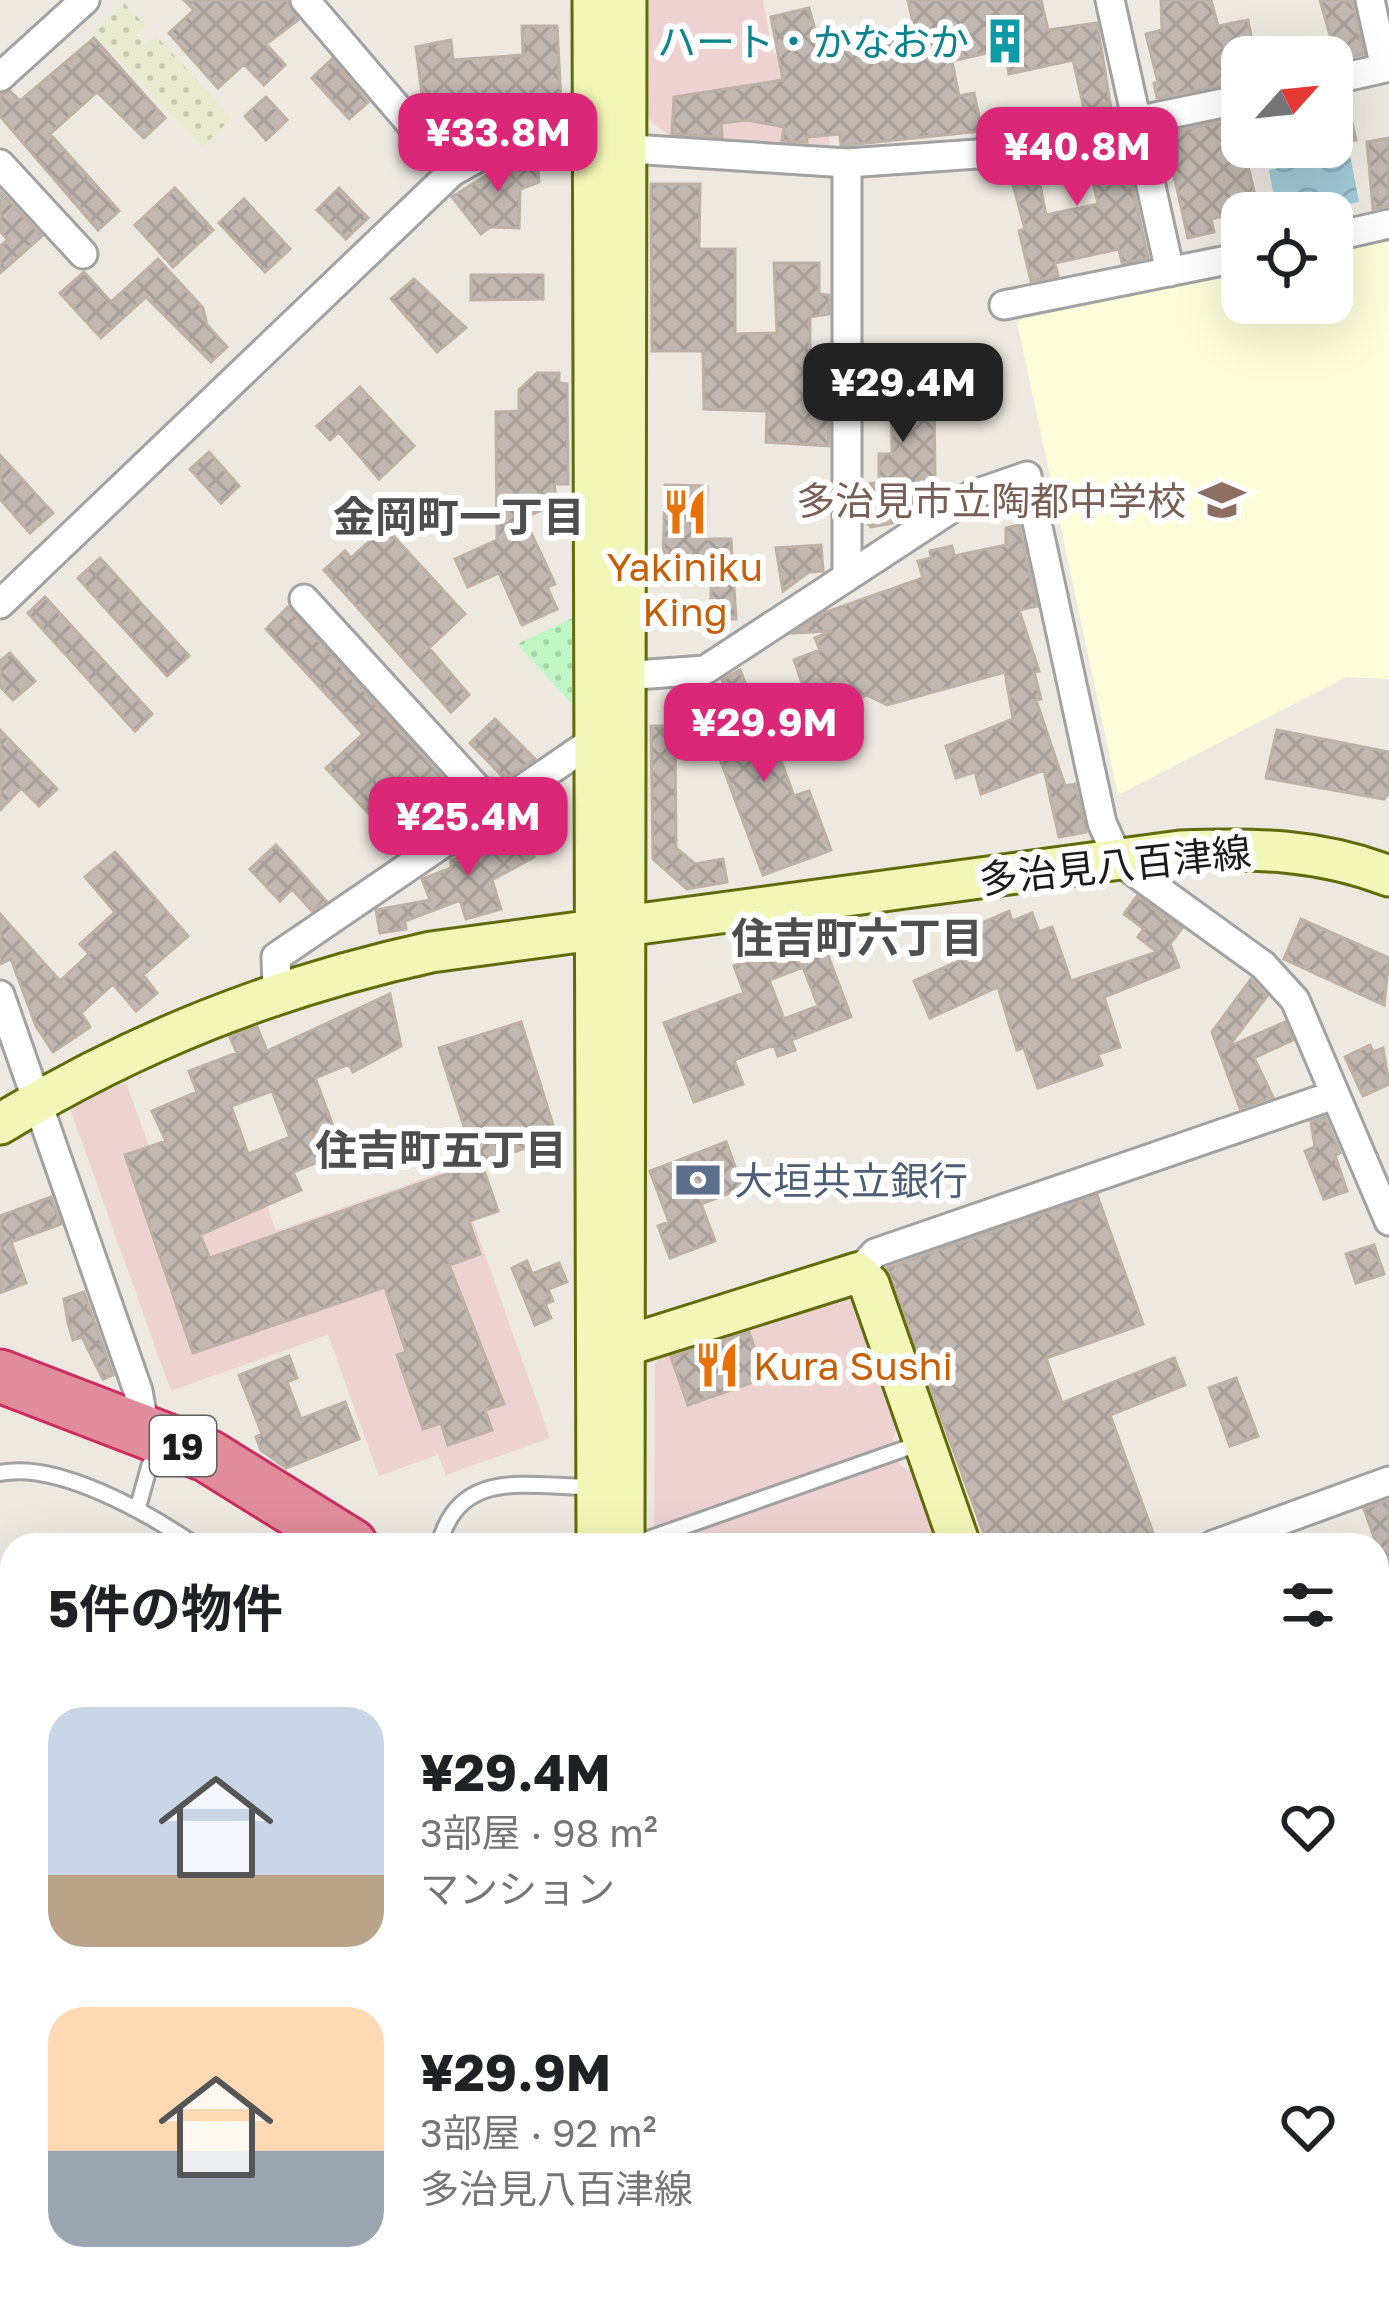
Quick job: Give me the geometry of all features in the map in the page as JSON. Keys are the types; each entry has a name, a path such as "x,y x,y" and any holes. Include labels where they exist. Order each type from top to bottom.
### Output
{"highway":[{"name":"19","path":"0,1376 144,1467 229,1468 332,1533"},
{"name":"19","path":"0,1411 248,1512 276,1533"}],"street":[{"path":"0,77 85,0"},
{"path":"305,0 452,172"},
{"path":"593,0 610,147 622,676 608,926 597,1533"},
{"path":"626,0 610,147 592,741 608,926 628,1533"},
{"path":"1110,0 1170,272"},
{"path":"1353,75 1385,68 1370,0"},
{"path":"0,604 452,172 508,141 847,163 977,154 1221,104"},
{"path":"847,163 847,576"},
{"path":"0,164 83,254"},
{"path":"1353,232 1389,224"},
{"path":"1004,305 1221,261"},
{"path":"622,676 705,670 972,495 1027,476 1102,823 1119,861 1279,982 1295,1000 1389,1220"},
{"path":"304,599 495,808"},
{"path":"277,992 275,957 592,741"},
{"name":"多治見八百津線","path":"0,1124 169,1034 277,992 431,952 1119,861 1262,848 1338,856 1389,876"},
{"path":"0,995 138,1391 144,1467"},
{"path":"625,1346 857,1273 875,1253 1334,1095"},
{"path":"857,1273 869,1284 956,1533"},
{"path":"1246,1533 1389,1481"}],"lane":[{"path":"663,1533 924,1442"},
{"path":"0,1473 144,1467 187,1533"},
{"path":"443,1533 452,1508 490,1486 596,1487"}],"shaded area":[{"path":"648,0 763,0 773,54 818,47 830,145 671,137 647,118"},
{"path":"124,3 146,26 136,36 145,45 156,36 232,118 202,147 93,32"},
{"name":"多治見市立陶都中学校","path":"1389,235 1389,679 1346,677 1118,795 1017,322 1042,307 1221,270 1221,324 1353,324 1353,243"},
{"path":"126,1083 149,1146 235,1115 276,1231 454,1168 550,1438 446,1475 438,1455 379,1476 328,1335 171,1391 68,1103"},
{"path":"841,1292 856,1300 899,1423 893,1439 900,1465 916,1474 936,1533 654,1533 655,1364 664,1350"}],"green space":[{"path":"572,618 572,704 517,644"}],"water":[{"path":"1352,168 1359,202 1353,203 1353,192 1273,192 1269,170"}],"building":[{"path":"184,0 287,0 298,20 266,44 285,65 264,85 244,64 218,88 169,33 194,10"},
{"path":"908,0 1041,0 1048,30 1097,23 1111,108 1085,113 1073,60 1009,74 1004,49 952,61 959,96 974,93 982,131 841,145 840,134 807,137 807,142 782,141 784,127 748,120 721,123 722,137 672,134 674,97 783,80 771,17 809,8 820,48 914,28"},
{"path":"1161,0 1211,0 1218,26 1248,20 1251,36 1221,36 1221,85 1157,98 1154,83 1158,82 1146,34 1162,30"},
{"path":"1320,0 1352,0 1364,54 1353,56 1353,36 1330,36"},
{"path":"522,26 557,26 562,121 458,130 458,138 448,139 424,111 416,47 451,40 453,60 523,55"},
{"path":"94,38 165,118 144,138 97,92 50,134 119,211 98,230 0,116 0,95 10,91 20,101"},
{"path":"332,59 368,102 349,119 312,78"},
{"path":"266,97 287,120 266,140 245,116"},
{"path":"1221,121 1221,168 1248,168 1254,192 1221,192 1221,216 1211,219 1214,232 1188,238 1173,171 1166,172 1158,135"},
{"path":"1389,138 1389,206 1373,209 1367,142"},
{"path":"1123,142 1148,258 1122,263 1119,249 1055,263 1058,276 1031,281 1019,231 1025,229 1008,166","holes":["1089,164 1098,204 1046,215 1038,174"]},
{"path":"512,159 537,161 539,182 520,189 519,228 490,227 481,234 452,197"},
{"path":"651,184 700,184 699,249 735,249 735,334 777,333 774,263 819,263 819,294 829,295 829,314 810,317 810,356 829,357 829,446 766,442 767,411 704,409 703,351 652,351"},
{"path":"175,188 213,230 173,267 135,225"},
{"path":"339,188 368,218 346,239 317,210"},
{"path":"0,191 42,236 0,273 0,246 8,240 0,231"},
{"path":"244,199 290,249 265,272 219,223"},
{"path":"158,259 203,308 207,325 227,347 211,362 146,297 101,338 60,293 84,272 111,302"},
{"path":"471,275 543,275 543,299 471,300"},
{"path":"414,279 466,328 437,352 391,299"},
{"path":"877,358 918,358 918,390 934,391 935,479 918,479 924,505 890,513 892,523 871,527 865,521 865,485 879,482 879,454 892,454 891,376 877,376"},
{"path":"960,358 1000,358 1001,386 959,386"},
{"path":"537,373 559,373 559,383 567,384 568,484 554,484 557,503 524,518 555,584 547,587 557,609 522,625 499,573 468,587 455,559 497,540 496,412 519,411 519,390"},
{"path":"360,387 414,446 379,479 339,432 330,440 317,426"},
{"path":"209,452 239,486 221,503 190,469"},
{"path":"0,455 53,513 30,533 0,499"},
{"name":"Yakiniku King","path":"665,485 707,486 706,539 731,539 736,619 711,619 711,567 663,565"},
{"path":"1019,525 1037,606 1019,610 1039,671 1034,672 1041,699 1036,700 1065,786 1075,784 1086,832 1059,837 1044,770 981,794 975,772 956,778 946,746 1013,719 1005,672 887,705 867,695 814,717 794,660 820,650 815,638 832,631 794,633 826,612 923,578 918,561 931,558 930,551 952,546 954,556 1006,545 1006,528"},
{"path":"385,527 465,614 429,648 469,695 451,712 324,570 345,551 351,558"},
{"path":"821,545 823,571 809,572 783,591 776,548"},
{"path":"100,558 189,656 167,676 78,578"},
{"path":"45,597 152,714 135,731 28,613"},
{"path":"288,607 463,800 447,815 442,808 400,847 326,768 363,734 266,629"},
{"path":"10,653 35,681 13,700 0,686 0,661"},
{"path":"740,670 754,704 759,702 794,796 809,791 831,850 763,875 706,721 735,711 722,680"},
{"path":"495,719 535,759 505,779 470,743"},
{"path":"651,726 675,726 676,848 695,864 723,859 727,882 687,889 653,859"},
{"path":"0,730 57,789 39,806 21,788 0,810"},
{"path":"1277,730 1389,752 1389,793 1384,799 1266,778"},
{"path":"526,817 541,842 529,849 534,857 492,880 501,909 466,919 460,900 405,921 406,929 380,933 376,910 430,900 422,879 451,868 451,860 502,844 496,834"},
{"path":"276,845 326,901 312,911 292,889 280,901 250,869"},
{"path":"115,852 188,936 143,975 157,993 136,1011 113,984 81,1013 90,1027 53,1052 36,1026 11,959 0,964 0,914 60,981 89,954 80,944 115,912 85,877"},
{"path":"1137,896 1182,928 1170,944 1179,967 1104,997 1120,1047 1098,1054 1102,1065 1038,1088 1024,1048 1017,1050 998,987 930,1018 914,981 965,958 955,935 1009,911 1012,921 1032,913 1039,932 1052,927 1071,981 1157,952 1138,937 1144,929 1124,914"},
{"path":"1301,919 1389,958 1384,1005 1284,959"},
{"path":"820,934 851,1017 791,1040 795,1050 778,1056 774,1045 734,1060 743,1084 694,1102 664,1023 744,993 734,966","holes":["803,967 818,1006 784,1019 769,980"]},
{"path":"1251,979 1267,996 1228,1047 1285,1022 1293,1040 1254,1058 1273,1097 1240,1108 1212,1032"},
{"path":"390,994 401,1046 353,1072 349,1064 315,1078 333,1126 313,1134 323,1160 293,1172 301,1190 200,1235 210,1258 481,1162 498,1211 469,1221 480,1254 449,1265 504,1404 485,1410 492,1430 448,1445 441,1423 423,1429 397,1355 406,1352 385,1287 193,1353 125,1155 166,1141 152,1111 197,1092 189,1071 237,1053 230,1037 257,1027 267,1051","holes":["272,1091 290,1137 248,1154 231,1106"]},
{"path":"521,1022 557,1138 476,1164 439,1048"},
{"path":"1370,1045 1373,1052 1383,1048 1389,1084 1363,1096 1345,1057"},
{"path":"1325,1117 1340,1153 1335,1155 1347,1191 1324,1199 1305,1151 1315,1147 1311,1122"},
{"path":"726,1142 743,1188 701,1204 715,1241 670,1258 658,1226 669,1222 650,1171"},
{"path":"1097,1195 1143,1324 1046,1358 1062,1403 1174,1358 1185,1385 1110,1415 1153,1533 984,1533 887,1268"},
{"path":"51,1197 61,1224 11,1242 26,1283 0,1293 0,1216"},
{"path":"1374,1245 1384,1274 1356,1283 1346,1254"},
{"path":"527,1261 532,1274 559,1263 567,1282 548,1289 553,1301 545,1304 551,1318 535,1325 512,1268"},
{"path":"84,1292 113,1375 103,1379 82,1337 73,1340 68,1323 64,1299"},
{"name":"Kura Sushi","path":"749,1332 765,1378 688,1405 671,1357"},
{"path":"289,1356 297,1378 287,1382 301,1419 345,1402 359,1439 286,1468 261,1450 256,1437 262,1434 239,1375"},
{"path":"1236,1378 1258,1436 1230,1446 1209,1388"},
{"path":"1389,1500 1389,1533 1373,1533 1364,1509"}],"place":[{"name":"ハート・かなおか","path":"1005,41"},
{"name":"多治見市立陶都中学校","path":"1222,500"},
{"name":"Yakiniku King","path":"685,512"},
{"name":"大垣共立銀行","path":"698,1180"},
{"name":"Kura Sushi","path":"717,1365"}],"district":[{"name":"金岡町一丁目","path":"459,516"},
{"name":"住吉町六丁目","path":"857,937"},
{"name":"住吉町五丁目","path":"441,1149"}]}
